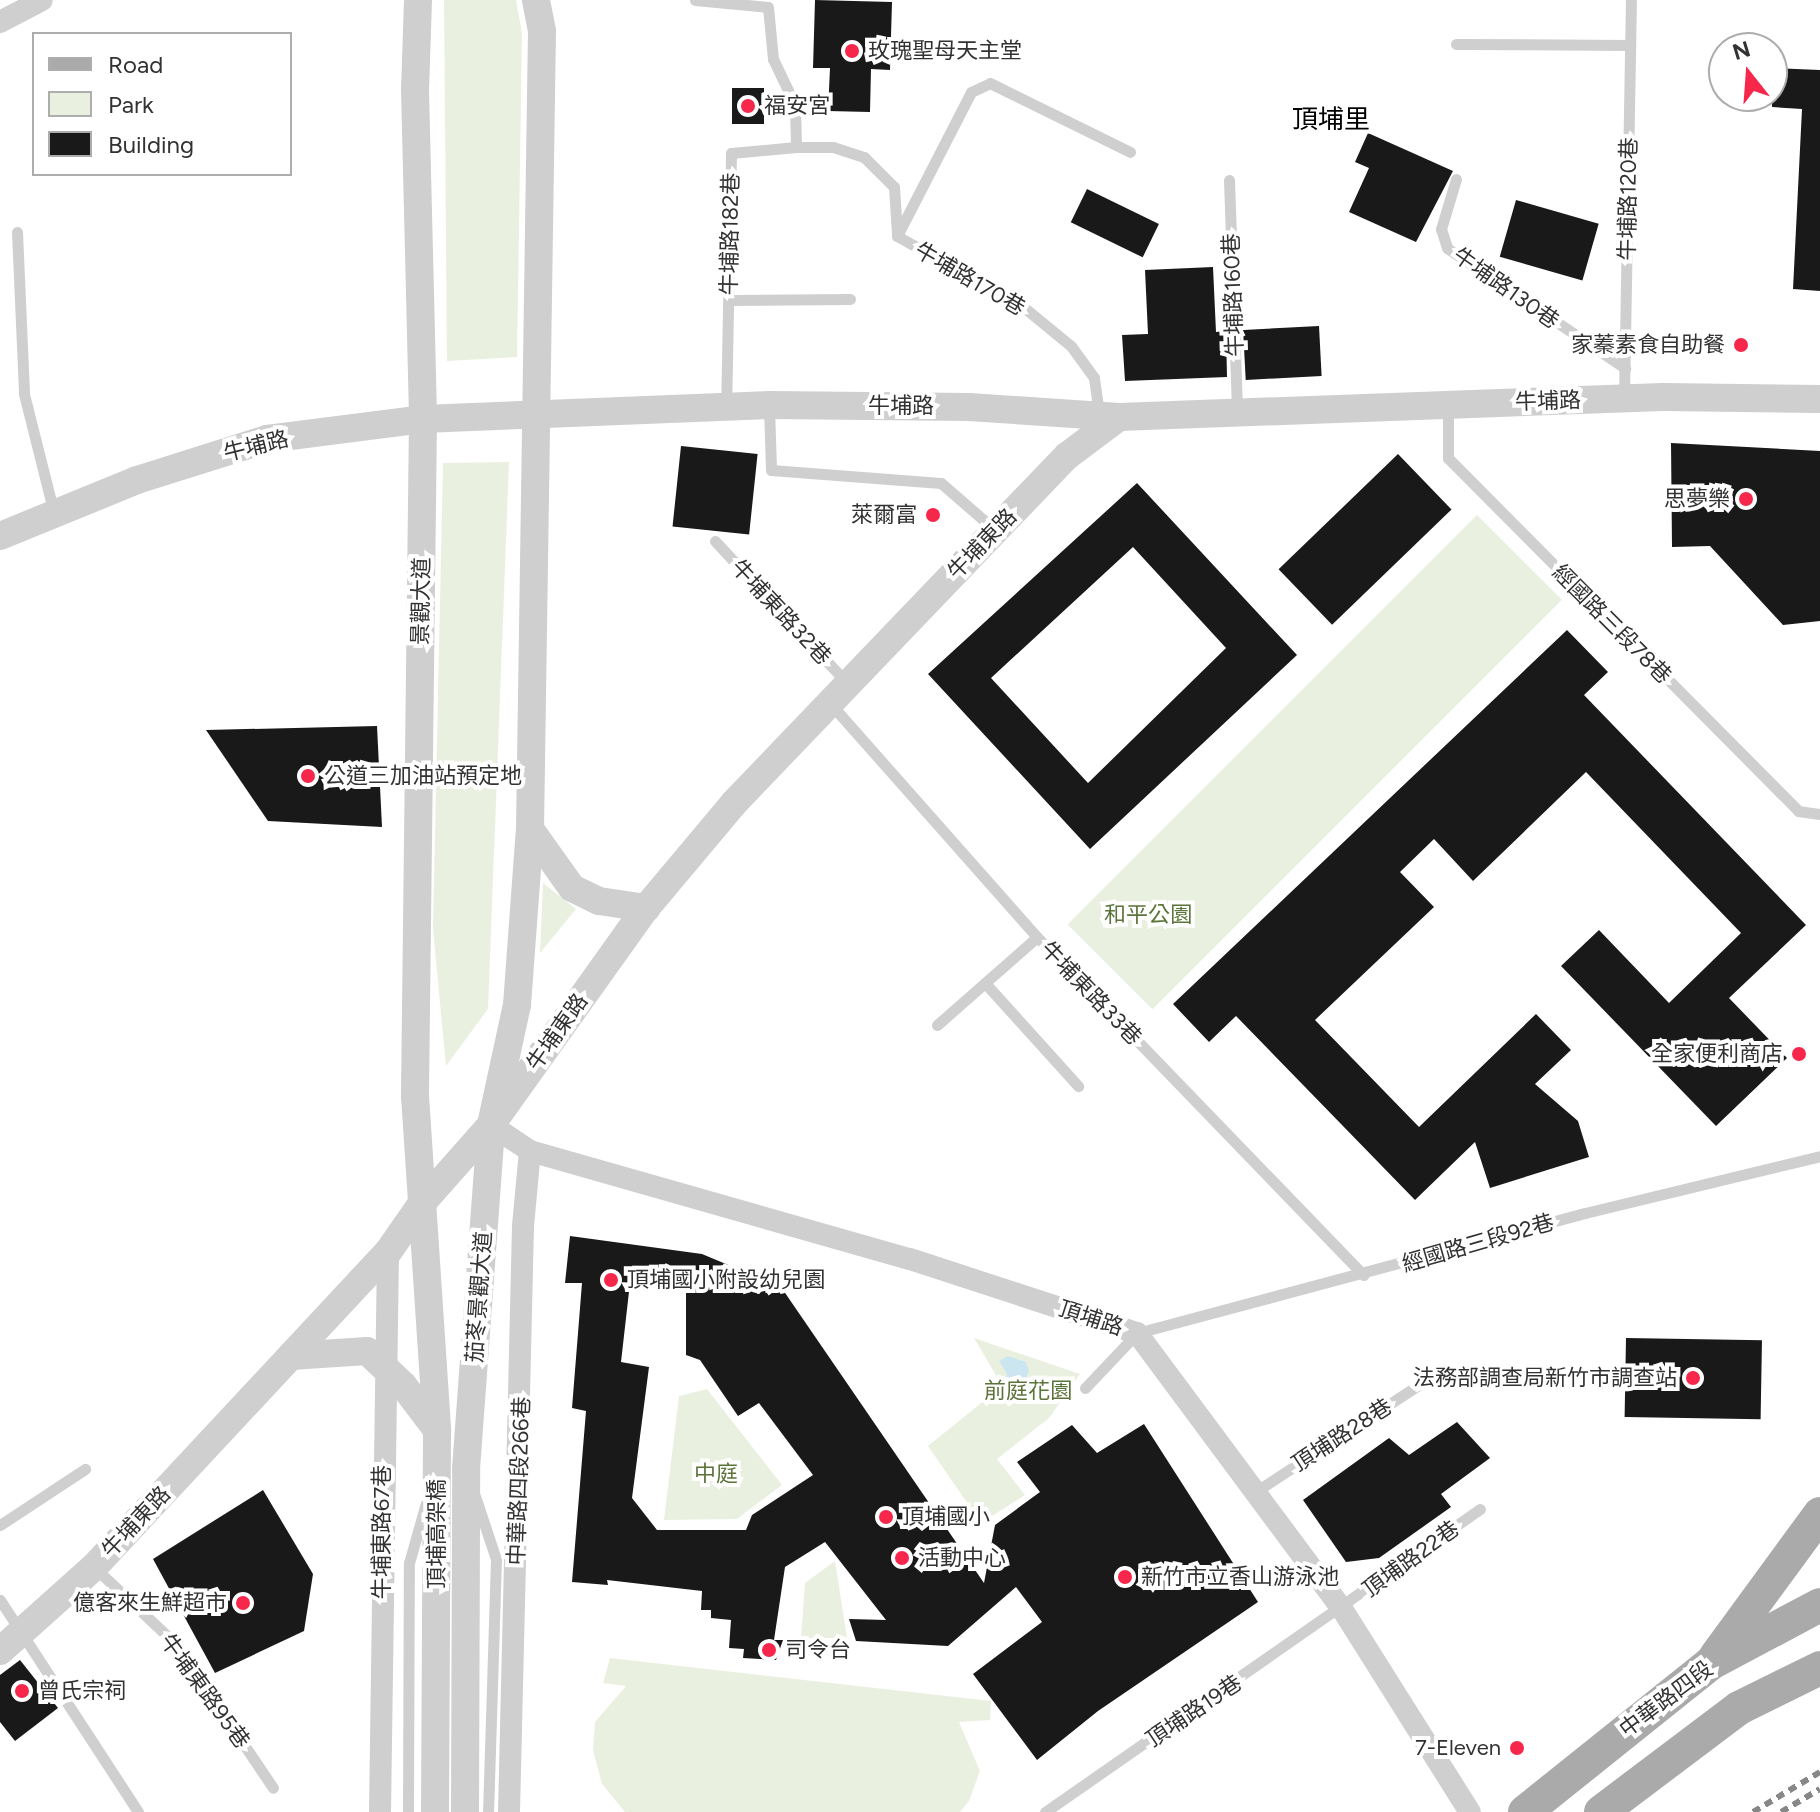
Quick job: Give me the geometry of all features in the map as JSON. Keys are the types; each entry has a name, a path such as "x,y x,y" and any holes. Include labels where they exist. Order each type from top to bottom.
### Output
{"main road":[{"path":"1711,1663 1820,1514"},
{"name":"中華路四段","path":"1525,1812 1711,1663 1820,1605"},
{"path":"1601,1812 1739,1708 1820,1668"}],"street":[{"path":"0,22 42,0"},
{"name":"景觀大道","path":"418,0 415,89 423,419 415,1096 422,1203"},
{"path":"491,1125 517,1005 530,829 533,416 542,31 536,0"},
{"name":"牛埔路","path":"0,536 137,480 267,439 423,419 769,405 969,407 1109,416 1624,399 1820,399"},
{"name":"牛埔東路","path":"10,1642 94,1567 388,1252 422,1203 491,1125 646,908 838,693 1109,416"},
{"path":"530,829 572,888 599,901 646,908"},
{"name":"茄苳景觀大道","path":"466,1469 491,1125"},
{"name":"頂埔路","path":"491,1125 530,1151 910,1259 1137,1333 1342,1609 1470,1812"},
{"name":"中華路四段266巷","path":"509,1812 523,1226 530,1151"},
{"name":"茄苳景觀大道","path":"422,1203 438,1464"},
{"name":"牛埔東路67巷","path":"380,1812 383,1364 388,1252"},
{"path":"291,1356 345,1348 367,1351 383,1364 437,1431"},
{"name":"頂埔高架橋","path":"435,1812 438,1464"},
{"name":"頂埔高架橋","path":"465,1812 466,1469"}],"lane":[{"path":"695,0 768,7 773,59 795,105 796,147"},
{"name":"牛埔路120巷","path":"1624,399 1631,0"},
{"path":"1456,44 1630,45"},
{"path":"897,236 971,92 990,83 1130,152"},
{"name":"牛埔路170巷","path":"796,147 833,147 864,157 894,187 897,236 1021,305 1071,346 1094,378 1109,416"},
{"name":"牛埔路182巷","path":"726,407 731,153 796,147"},
{"name":"牛埔路130巷","path":"1456,179 1441,229 1447,248 1625,368"},
{"name":"牛埔路160巷","path":"1229,180 1237,410"},
{"path":"17,232 24,394 54,513"},
{"path":"729,300 850,299"},
{"path":"769,405 771,470 941,483 995,530"},
{"name":"經國路三段78巷","path":"1448,405 1448,458 1798,811 1820,814"},
{"name":"牛埔東路32巷","path":"715,541 838,693"},
{"name":"牛埔東路33巷","path":"838,693 1037,937 1363,1275"},
{"path":"937,1025 1037,937"},
{"path":"985,983 1078,1086"},
{"name":"經國路三段92巷","path":"1137,1333 1363,1275 1585,1213 1820,1156"},
{"path":"1085,1388 1137,1333"},
{"name":"頂埔路28巷","path":"1255,1492 1429,1378"},
{"name":"頂埔高架橋","path":"408,1812 409,1563 438,1464"},
{"path":"0,1525 85,1469"},
{"name":"頂埔高架橋","path":"466,1469 496,1559 488,1812"},
{"name":"頂埔路22巷","path":"1342,1609 1480,1509"},
{"name":"牛埔東路95巷","path":"94,1567 177,1645 273,1788"},
{"path":"0,1600 10,1642 138,1812"},
{"name":"頂埔路19巷","path":"1045,1812 1342,1609"}],"green space":[{"path":"444,0 516,0 522,33 517,357 447,361"},
{"path":"509,462 488,1009 446,1066 433,929 443,463"},
{"name":"和平公園","path":"1477,515 1562,600 1152,1009 1068,924"},
{"path":"543,883 576,909 540,953"},
{"name":"前庭花園","path":"974,1338 1080,1374 1049,1418 997,1459 1025,1495 981,1523 928,1446 996,1391 997,1377"},
{"name":"中庭","path":"707,1389 782,1485 737,1519 664,1520 679,1396"},
{"path":"835,1561 847,1638 801,1638 805,1583"},
{"path":"610,1658 991,1701 990,1720 959,1722 980,1771 969,1801 960,1812 625,1812 602,1784 593,1750 595,1722 626,1686 603,1683"}],"water":[{"path":"1008,1356 1026,1362 1029,1371 1019,1395 1007,1390 1007,1374 999,1361"}],"building":[{"name":"玫瑰聖母天主堂","path":"815,0 892,2 890,70 871,69 870,112 828,111 830,68 813,68"},
{"path":"1788,69 1820,70 1820,291 1793,289 1802,109 1788,108"},
{"name":"福安宮","path":"732,88 764,88 764,124 732,124"},
{"path":"1368,133 1453,171 1416,242 1349,212 1369,168 1355,162"},
{"path":"1087,189 1159,224 1143,257 1071,222"},
{"path":"1516,200 1599,224 1582,280 1500,257"},
{"path":"1213,267 1216,332 1226,331 1227,377 1125,381 1122,335 1148,334 1145,270"},
{"path":"1319,326 1322,376 1246,380 1243,330"},
{"name":"思夢樂","path":"1671,443 1820,451 1820,621 1783,625 1710,546 1672,547"},
{"path":"681,446 758,454 749,535 673,527"},
{"path":"1398,454 1451,509 1332,625 1279,569"},
{"path":"1137,483 1297,655 1090,849 928,674","holes":["1133,547 1226,648 1088,783 991,678"]},
{"path":"1567,630 1608,672 1584,695 1806,925 1729,998 1787,1058 1716,1126 1561,966 1599,930 1669,1003 1741,933 1586,772 1473,881 1434,839 1400,872 1434,907 1315,1020 1419,1127 1536,1014 1571,1050 1535,1084 1578,1121 1589,1157 1490,1188 1475,1142 1415,1200 1236,1016 1209,1042 1173,1004"},
{"name":"公道三加油站預定地","path":"377,726 382,827 268,821 206,730"},
{"path":"570,1236 702,1254 781,1287 984,1583 995,1525 1040,1492 1017,1462 1072,1425 1097,1453 1144,1424 1258,1602 1098,1711 1037,1760 973,1674 1042,1622 1016,1587 948,1646 856,1641 849,1619 886,1620 825,1542 785,1567 774,1640 783,1640 776,1660 743,1658 744,1649 729,1648 731,1620 711,1618 711,1610 701,1610 702,1591 607,1580 608,1585 572,1582 586,1411 572,1408 582,1283 565,1283","holes":["661,1273 665,1287 686,1290 686,1355 700,1360 738,1416 759,1403 813,1475 752,1515 746,1530 657,1530 632,1498 649,1367 621,1362 630,1283 659,1286"]},
{"name":"法務部調查局新竹市調查站","path":"1626,1338 1762,1340 1761,1419 1625,1417"},
{"path":"1457,1422 1490,1458 1441,1494 1451,1507 1379,1558 1346,1562 1303,1500 1389,1438 1409,1455"},
{"name":"億客來生鮮超市","path":"263,1490 313,1574 304,1631 215,1673 153,1559"},
{"name":"曾氏宗祠","path":"20,1660 58,1708 15,1741 0,1722 0,1675"}],"railway":[{"path":"1753,1812 1820,1772"},
{"path":"1781,1812 1820,1789"}],"place":[{"name":"玫瑰聖母天主堂","path":"852,51"},
{"name":"福安宮","path":"748,106"},
{"name":"家蓁素食自助餐","path":"1741,345"},
{"name":"思夢樂","path":"1746,499"},
{"name":"萊爾富","path":"933,515"},
{"name":"公道三加油站預定地","path":"308,776"},
{"name":"全家便利商店","path":"1799,1054"},
{"name":"頂埔國小附設幼兒園","path":"611,1280"},
{"name":"法務部調查局新竹市調查站","path":"1693,1378"},
{"name":"頂埔國小","path":"886,1517"},
{"name":"活動中心","path":"902,1558"},
{"name":"新竹市立香山游泳池","path":"1125,1577"},
{"name":"億客來生鮮超市","path":"243,1603"},
{"name":"司令台","path":"769,1650"},
{"name":"曾氏宗祠","path":"22,1691"},
{"name":"7-Eleven","path":"1517,1748"}],"district":[{"name":"頂埔里","path":"1331,120"}]}
